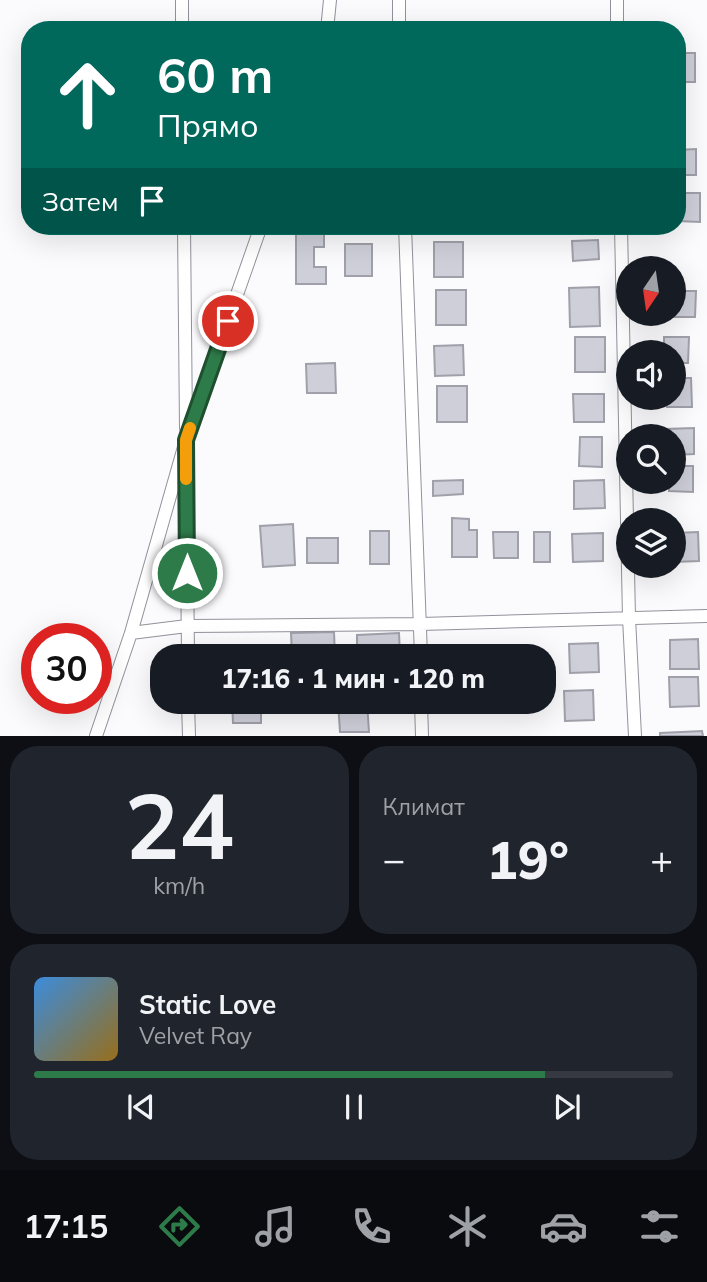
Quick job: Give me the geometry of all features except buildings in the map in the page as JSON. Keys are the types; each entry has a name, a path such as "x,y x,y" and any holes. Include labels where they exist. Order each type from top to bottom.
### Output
{"street":[{"path":"182,0 182,21"},
{"path":"328,21 330,0"},
{"path":"399,0 399,21"},
{"path":"617,0 617,21"},
{"path":"184,235 188,644"},
{"path":"96,736 131,633 186,440 258,235"},
{"path":"405,235 421,644"},
{"path":"621,235 629,618 635,736"},
{"path":"131,633 187,626 421,624 707,616"},
{"path":"188,714 189,736"},
{"path":"421,714 422,736"}],"slow traffic":[{"path":"186,479 186,440 190,428"}],"route":[{"path":"187,573 186,440 228,321"}]}
